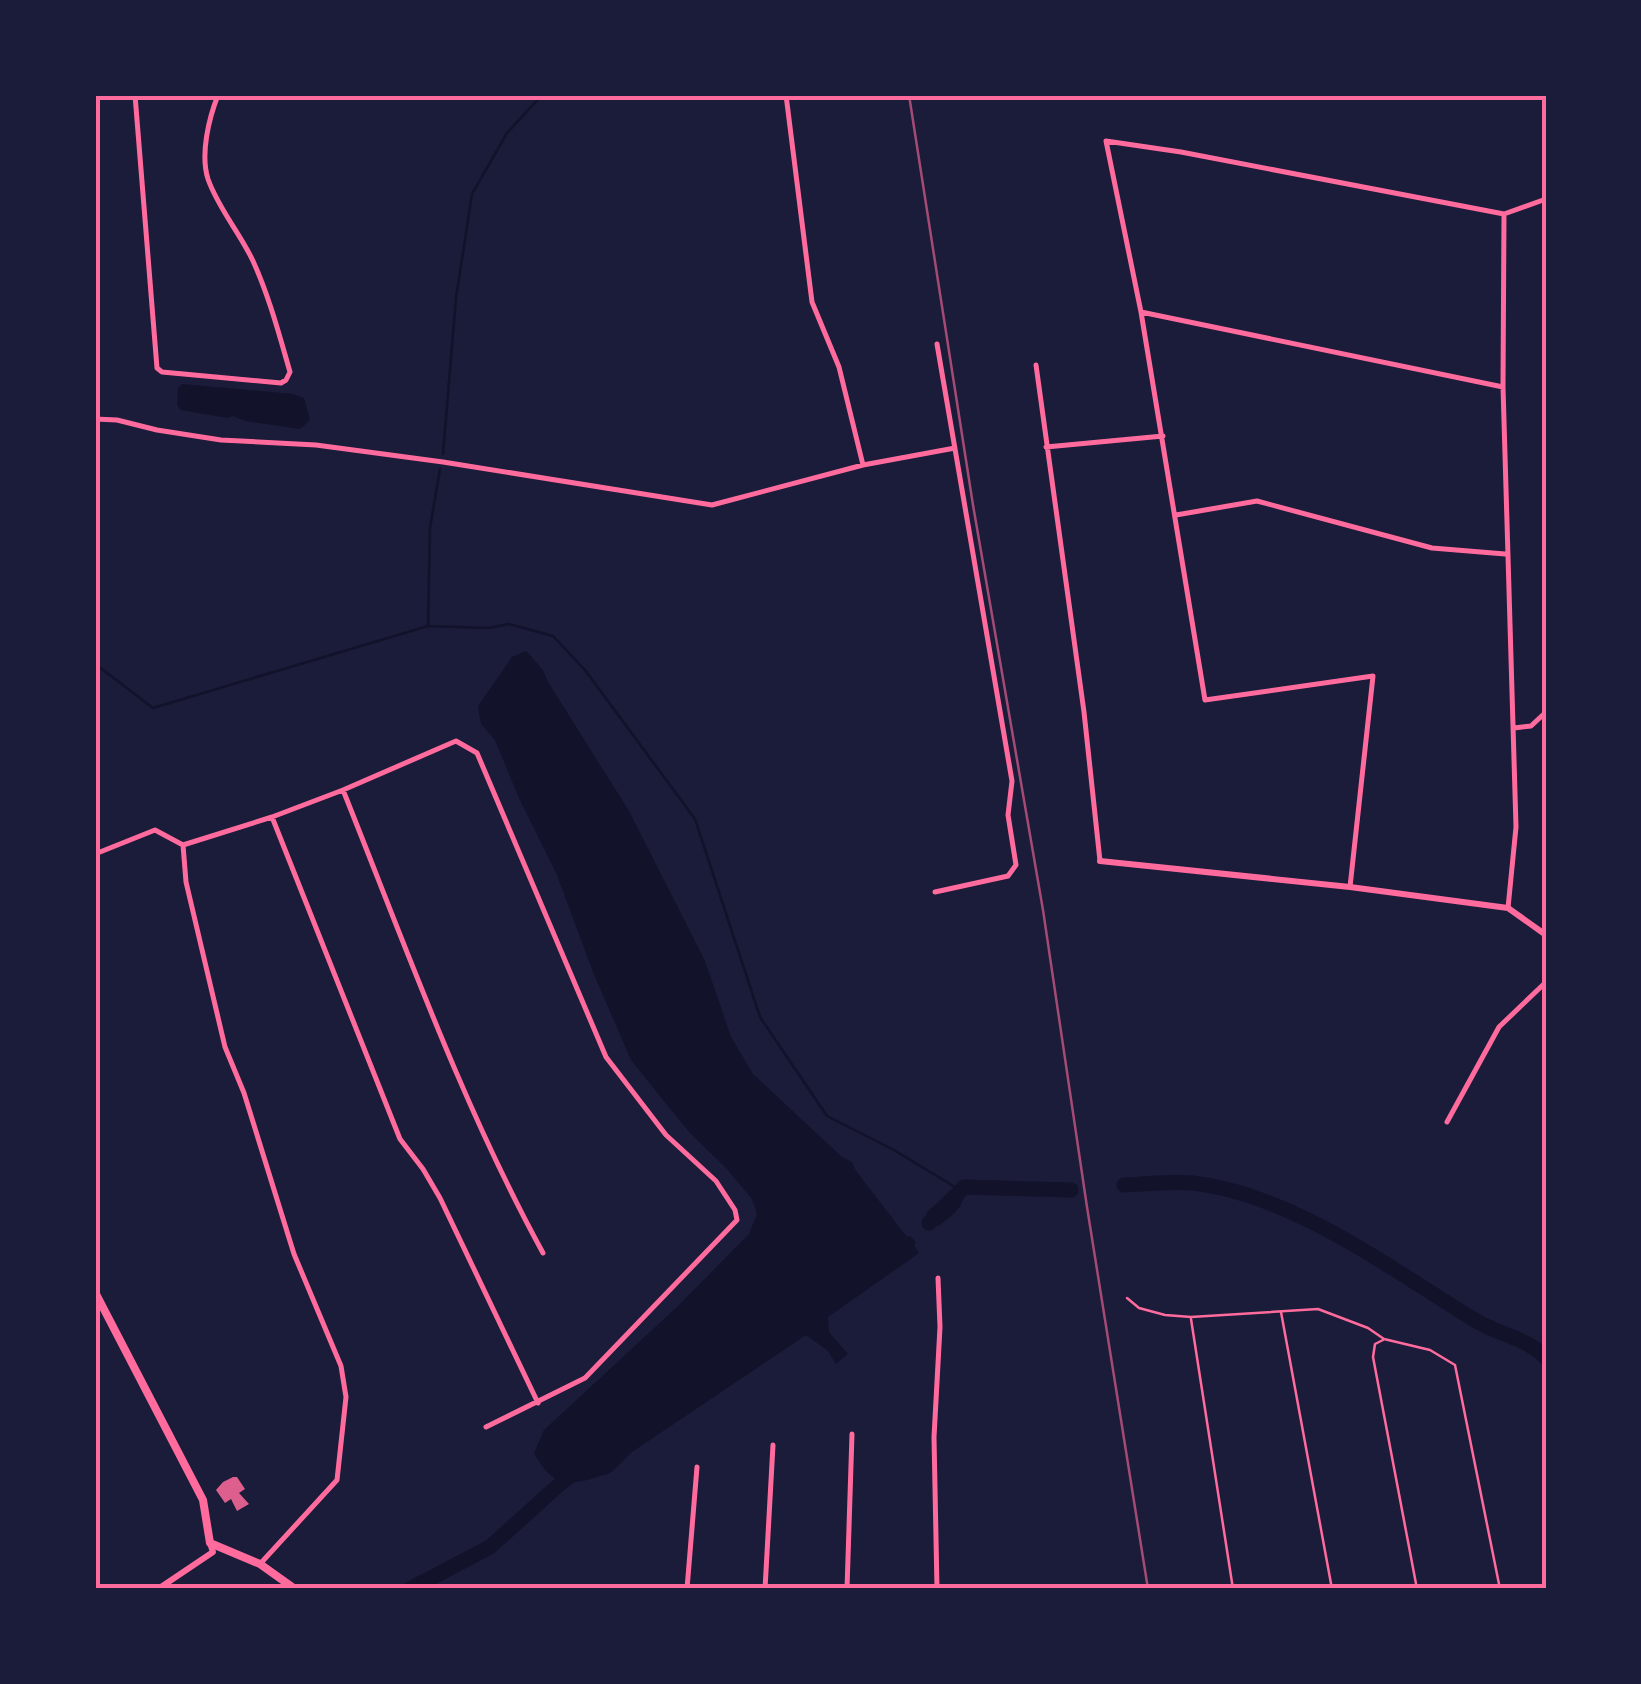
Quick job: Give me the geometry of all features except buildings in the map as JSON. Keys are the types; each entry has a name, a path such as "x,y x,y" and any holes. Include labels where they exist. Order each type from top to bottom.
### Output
{"main road":[{"path":"95,1292 202,1500 210,1543 260,1564 295,1589"}],"street":[{"path":"135,95 158,368 162,372 281,383 290,372 270,306 252,259 207,176 205,158 218,95"},
{"path":"786,95 812,302 839,367 864,465"},
{"path":"1350,887 1373,676 1205,700 1142,312 1106,141 1504,214 1545,198"},
{"path":"1504,214 1506,554 1516,826 1508,908"},
{"path":"1142,312 1503,387"},
{"path":"935,892 1008,876 1016,865 1008,816 1012,781 937,344"},
{"path":"1036,365 1084,712 1100,861 1508,908 1546,935"},
{"path":"95,419 204,438 316,445 443,462 712,505 864,465 955,448"},
{"path":"1046,446 1163,436"},
{"path":"1176,515 1257,501 1432,548 1506,554"},
{"path":"1514,728 1530,726 1546,712"},
{"path":"95,854 154,830 183,845 272,817 456,741 477,753 606,1057 666,1135 716,1181 737,1220 586,1378 486,1427"},
{"path":"342,790 506,1185 544,1253"},
{"path":"272,817 400,1139 440,1198 538,1402"},
{"path":"183,845 186,882 225,1047 244,1093 290,1244 340,1366 346,1397 336,1480 260,1564"},
{"path":"1447,1122 1500,1027 1546,982"},
{"path":"937,1589 934,1437 940,1327 938,1278"},
{"path":"847,1589 852,1434"},
{"path":"766,1589 772,1445"},
{"path":"688,1589 696,1467"},
{"path":"163,1587 213,1552 210,1543"}],"lane":[{"path":"1126,1298 1139,1308 1191,1318 1318,1309 1368,1328 1384,1339 1430,1350 1454,1365 1500,1589"},
{"path":"1281,1312 1332,1589"},
{"path":"1191,1318 1232,1589"},
{"path":"1384,1339 1375,1344 1372,1357 1417,1589"}],"shaded area":[{"path":"182,384 293,394 304,398 310,420 300,429 181,410 177,405"},
{"path":"526,651 543,670 629,811 705,961 731,1037 753,1074 852,1162 907,1237 916,1242 919,1253 828,1317 829,1332 848,1354 836,1364 828,1351 806,1335 632,1452 611,1472 570,1482 554,1478 534,1453 544,1430 677,1307 749,1234 757,1214 752,1199 689,1132 631,1060 557,875 495,740 481,724 478,706 512,657"},
{"path":"955,1187 964,1187 961,1205 939,1226 932,1226 926,1221 926,1213"}],"waterway":[{"path":"443,454 456,298 472,194 507,133 542,95"},
{"path":"428,626 430,528 440,469"},
{"path":"98,666 153,708 428,626 488,628 509,624 553,636 585,670 695,819 760,1017 827,1116 955,1187"},
{"path":"1124,1185 1193,1183 1230,1190 1303,1217 1374,1256 1473,1319 1530,1345 1546,1358"},
{"path":"929,1223 964,1187 1071,1190"},
{"path":"410,1589 490,1547 577,1471"}],"railway":[{"path":"909,95 973,505 1043,910 1148,1589"}]}
